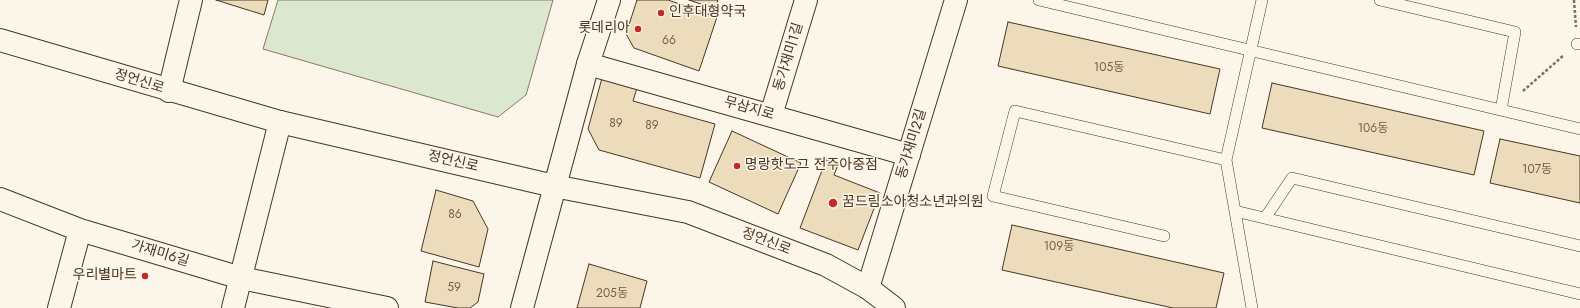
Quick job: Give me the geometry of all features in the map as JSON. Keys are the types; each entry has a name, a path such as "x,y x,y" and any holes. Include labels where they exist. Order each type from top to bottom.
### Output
{"street":[{"path":"168,91 191,0"},
{"path":"522,308 588,64 609,0"},
{"name":"동가재미1길","path":"771,115 806,0"},
{"name":"동가재미2길","path":"868,288 956,0"},
{"name":"정언신로","path":"0,40 168,91 280,122 554,186 688,212 826,265 868,288 894,308"},
{"name":"무삼지로","path":"588,64 909,155"},
{"path":"233,308 280,122"},
{"name":"가재미6길","path":"0,199 80,230 241,278 385,308"},
{"path":"59,308 80,230"}],"lane":[{"path":"1039,0 1580,129"},
{"path":"1252,308 1226,160 1262,0"},
{"path":"1380,0 1515,32 1501,110"},
{"path":"1164,236 993,196 1016,111 1226,160"},
{"path":"1265,218 1292,178 1580,246"},
{"path":"1235,211 1580,294"}],"path":[{"path":"1501,110 1578,44 1574,0"}],"green space":[{"path":"278,0 553,0 526,95 498,117 263,49"}],"building":[{"path":"216,0 268,0 264,15"},
{"path":"637,0 668,0 717,17 699,71 634,48 626,34"},
{"path":"689,0 718,0 715,9"},
{"path":"1008,22 1220,69 1210,114 998,66"},
{"path":"602,78 637,88 633,101 715,124 700,178 599,150 588,129"},
{"path":"1272,83 1484,131 1474,175 1262,128"},
{"path":"732,131 801,163 778,214 709,182"},
{"path":"1500,139 1580,156 1580,203 1490,183"},
{"path":"826,160 838,165 834,175 880,193 858,250 800,228"},
{"path":"436,190 473,201 488,229 479,267 421,251"},
{"path":"1012,225 1224,273 1216,308 1173,308 1002,270"},
{"path":"433,261 484,274 478,302 470,308 458,308 425,302"},
{"path":"589,264 647,281 640,308 577,308"}],"place":[{"name":"인후대형약국","path":"661,13"},
{"name":"롯데리아","path":"638,29"},
{"name":"명랑핫도그 전주아중점","path":"737,166"},
{"name":"꿈드림소아청소년과의원","path":"833,203"},
{"name":"우리별마트","path":"145,276"}]}
